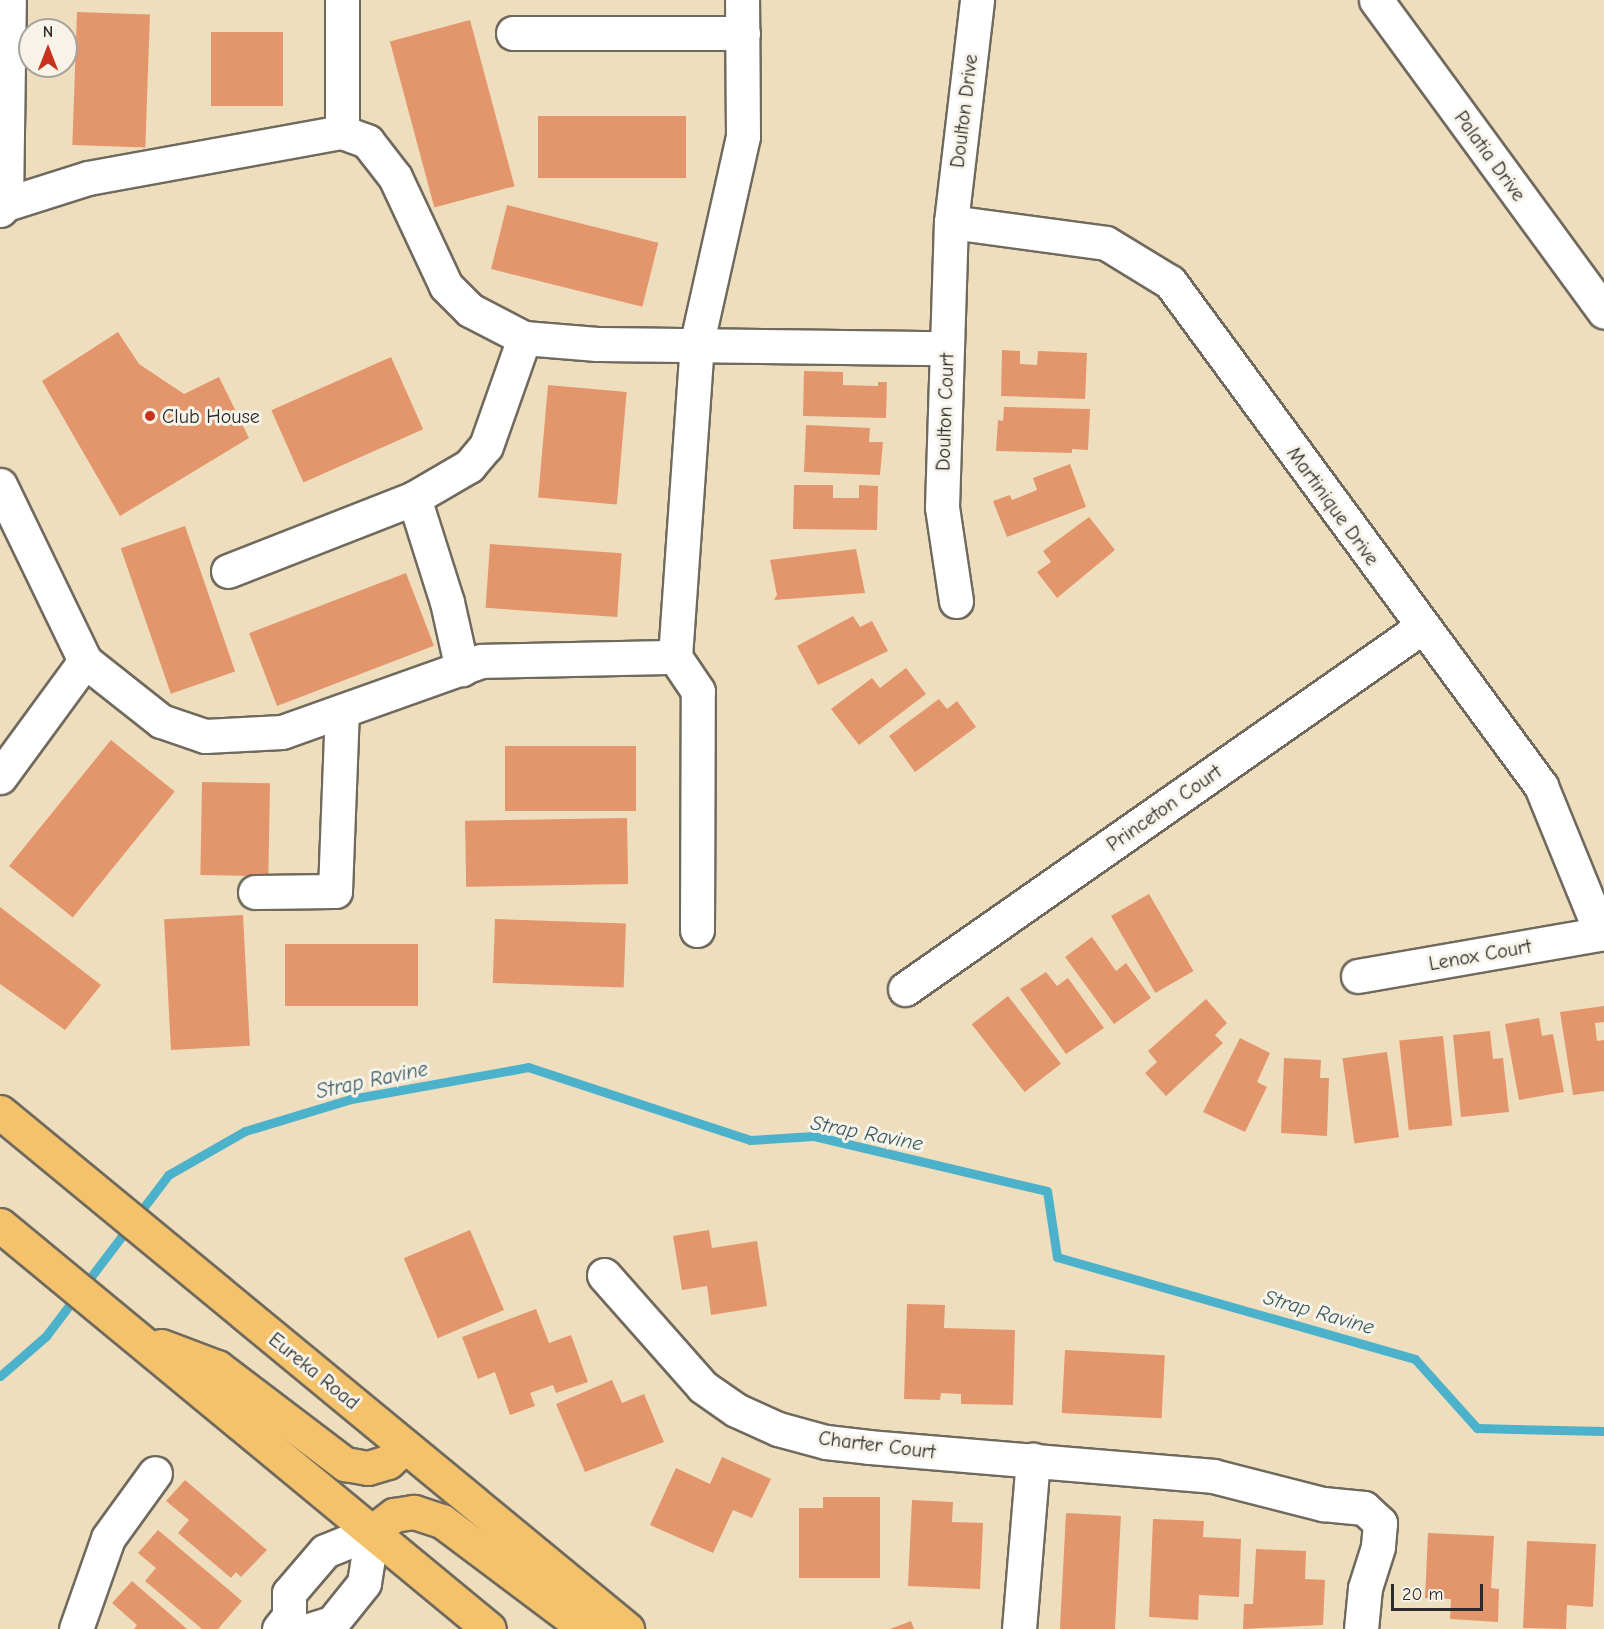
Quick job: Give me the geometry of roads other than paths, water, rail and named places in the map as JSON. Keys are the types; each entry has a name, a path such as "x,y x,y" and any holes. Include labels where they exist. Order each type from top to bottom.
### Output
{"main road":[{"name":"Eureka Road","path":"0,1112 627,1629"},
{"path":"5,1229 489,1629"},
{"path":"136,1337 217,1367 345,1464 368,1468 388,1462 405,1446"},
{"path":"372,1532 394,1515 414,1512 442,1521 586,1629"}],"street":[{"path":"9,0 3,207 88,178 342,132 368,141 395,177 446,286 470,310 524,338 597,344 697,342 947,348"},
{"path":"342,0 342,132"},
{"path":"697,930 698,691 675,657 697,342 743,136 742,0"},
{"name":"Doulton Drive","path":"951,222 977,0"},
{"name":"Palatia Drive","path":"1376,0 1604,312"},
{"path":"513,33 743,33"},
{"name":"Doulton Court","path":"951,222 942,507 956,601"},
{"name":"Martinique Drive","path":"951,222 1106,243 1170,282 1541,786 1603,933"},
{"path":"228,571 414,498 469,466 486,446 524,338"},
{"path":"414,498 447,602 462,669"},
{"path":"3,500 85,661 162,721 205,736 282,732 481,661 506,659 637,660 675,657"},
{"name":"Princeton Court","path":"905,989 1422,627"},
{"path":"0,777 85,661"},
{"path":"255,892 335,891 342,711"},
{"name":"Lenox Court","path":"1358,976 1603,933"},
{"name":"Charter Court","path":"604,1275 703,1387 736,1410 778,1429 825,1442 1213,1476 1323,1504 1364,1508 1380,1523 1378,1547 1365,1588 1361,1629"},
{"path":"1019,1629 1033,1460"},
{"path":"76,1629 108,1538 155,1473"},
{"path":"372,1532 364,1583 332,1623 296,1626 289,1593 325,1551 372,1532"}],"waterway":[{"name":"Strap Ravine","path":"0,1376 46,1336 168,1175 245,1131 351,1099 528,1067 750,1140 814,1136 1047,1191 1057,1257 1415,1359 1477,1428 1604,1431"}],"place":[{"name":"Club House","path":"150,416"}]}
